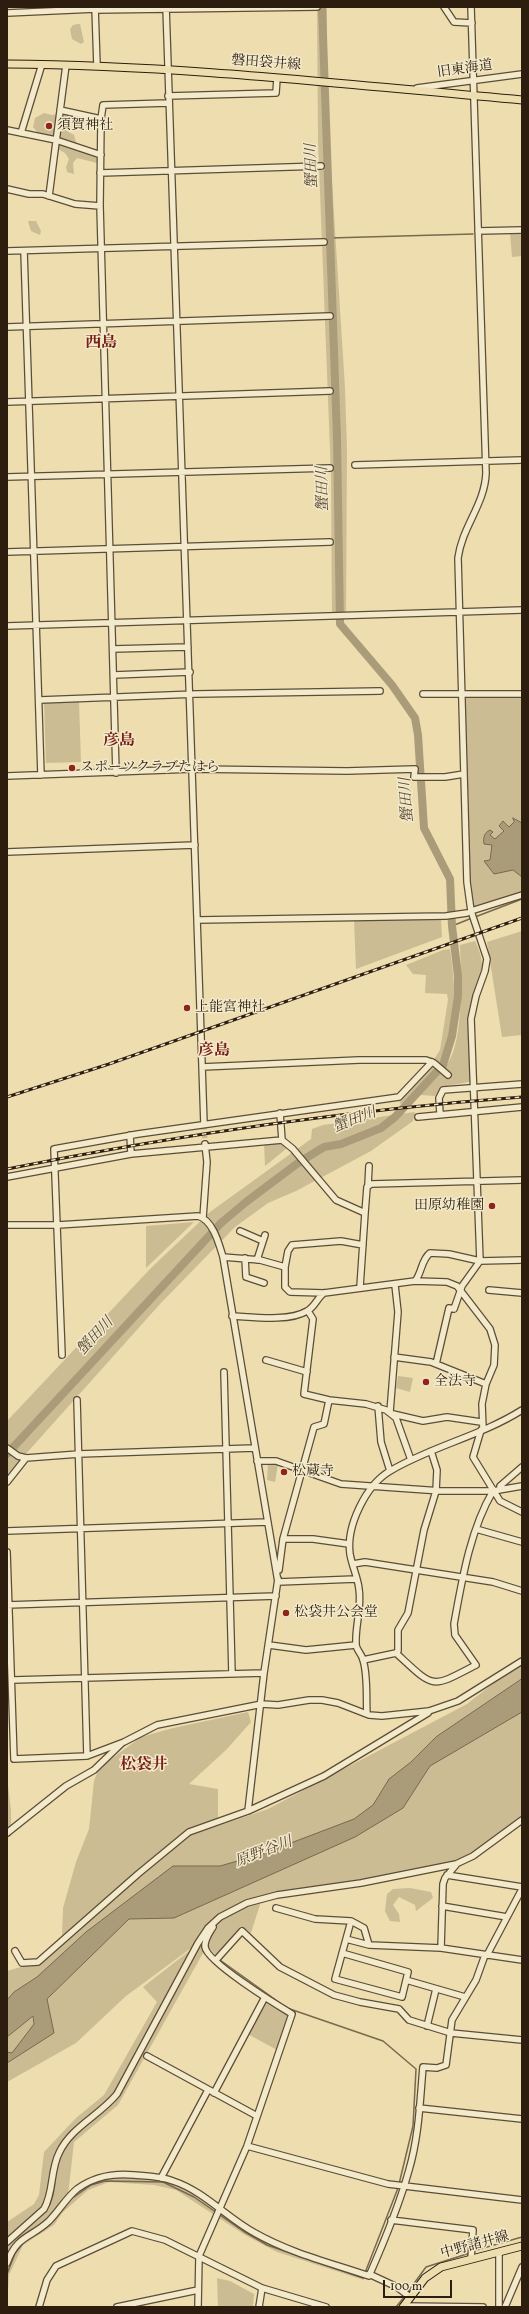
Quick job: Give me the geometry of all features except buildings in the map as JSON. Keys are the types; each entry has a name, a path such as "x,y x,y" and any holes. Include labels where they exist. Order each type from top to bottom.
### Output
{"main road":[{"name":"磐田袋井線","path":"7,64 97,66 277,78 522,100"},
{"name":"中野諸井線","path":"404,2306 425,2278 432,2272 442,2267 522,2246"}],"street":[{"path":"7,13 95,9 317,7"},
{"path":"444,7 444,10 454,22 472,23"},
{"path":"436,1364 450,1308 454,1309 461,1291 480,1261 471,1019 476,996 485,971 486,959 476,925 469,912 467,882 459,548 465,531 484,490 485,461 471,7"},
{"path":"95,9 97,66"},
{"path":"166,9 181,471 191,696 204,1124"},
{"path":"21,133 42,64"},
{"path":"49,196 66,65"},
{"name":"旧東海道","path":"411,89 473,82 522,74"},
{"path":"168,96 276,93 277,78"},
{"path":"116,773 113,622 100,206 101,119 103,105 168,103"},
{"path":"60,110 101,119"},
{"path":"7,130 56,140 101,155"},
{"path":"100,173 321,166"},
{"path":"7,189 49,196 75,204 100,206"},
{"path":"478,231 522,230"},
{"path":"7,251 324,242"},
{"path":"24,251 42,774"},
{"path":"7,327 330,316"},
{"path":"7,402 179,398 330,391"},
{"path":"355,465 522,460"},
{"path":"7,477 330,468"},
{"path":"7,552 184,548 330,542"},
{"path":"7,626 331,614 460,613 522,610"},
{"path":"113,649 188,647"},
{"path":"114,675 190,672"},
{"path":"40,700 380,691"},
{"path":"422,694 453,692 462,695 522,694"},
{"path":"7,776 193,770 415,770 414,777 464,774"},
{"path":"7,852 195,845"},
{"path":"198,920 446,916 469,912 522,896"},
{"path":"202,1068 359,1060 433,1062 448,1075"},
{"path":"62,1355 56,1167 54,1149 130,1135 399,1097 433,1062"},
{"path":"440,1114 439,1098 443,1090 522,1084"},
{"path":"418,1117 522,1106"},
{"path":"280,1113 282,1140"},
{"path":"130,1135 131,1154"},
{"path":"7,1177 131,1154 205,1145 282,1140 293,1149 336,1200 365,1213"},
{"path":"205,1145 205,1220"},
{"path":"360,1287 370,1166"},
{"path":"368,1185 522,1180"},
{"path":"7,1226 58,1225 198,1216 205,1220 217,1239 223,1257 254,1448 278,1582"},
{"path":"240,1231 264,1238 257,1260"},
{"path":"363,1245 341,1241 292,1245 288,1251 285,1267 285,1287 290,1292 324,1293 360,1287 395,1285 415,1281 447,1282 461,1291 490,1329 493,1337 495,1359 486,1384 482,1404 482,1430 473,1457 492,1491 500,1501 522,1512"},
{"path":"415,1281 422,1272 426,1256 430,1253 449,1254 480,1261 522,1260"},
{"path":"223,1257 245,1258 285,1267"},
{"path":"245,1258 246,1277 264,1283"},
{"path":"395,1285 398,1312 391,1413 396,1418 411,1460"},
{"path":"489,1290 522,1293"},
{"path":"232,1316 266,1318 298,1315 308,1311 318,1297 324,1293"},
{"path":"308,1311 313,1319 304,1394 329,1400 378,1406 391,1413 423,1421 447,1417 481,1422"},
{"path":"394,1357 436,1364 486,1384"},
{"path":"266,1360 307,1372"},
{"path":"224,1372 232,1674"},
{"path":"78,1400 78,1454 87,1756"},
{"path":"248,1811 262,1704 264,1673 283,1539 314,1427 324,1424 329,1400"},
{"path":"378,1406 381,1442 390,1471"},
{"path":"367,1714 364,1660 356,1645 360,1590 356,1579 349,1544 360,1507 372,1486 378,1479 390,1471 431,1451 504,1422 522,1410"},
{"path":"7,1448 18,1456 26,1458 78,1454 254,1448"},
{"path":"396,1653 398,1651 398,1630 408,1613 415,1570 424,1530 436,1491 437,1470 431,1451"},
{"path":"7,1482 26,1458"},
{"path":"257,1461 276,1461 341,1484 436,1491 492,1491 522,1486"},
{"path":"500,1490 500,1486 522,1467"},
{"path":"396,1653 418,1674 430,1682 438,1684 476,1665 455,1635 454,1624 463,1578 476,1529 484,1504 492,1491"},
{"path":"7,1531 80,1530 267,1522"},
{"path":"476,1529 522,1542"},
{"path":"283,1539 313,1539 349,1544"},
{"path":"7,1552 8,1605 13,1680 14,1759 87,1756 124,1742 157,1725 262,1704 278,1705 322,1700 338,1703 367,1714 382,1716 430,1711"},
{"path":"353,1564 365,1562 493,1582 522,1590"},
{"path":"278,1582 356,1579"},
{"path":"8,1605 83,1604 276,1596"},
{"path":"269,1645 306,1650 356,1645"},
{"path":"364,1660 396,1653"},
{"path":"15,1951 22,1963 38,1962 138,1874 189,1832 248,1811 324,1776 430,1711 458,1701 522,1661"},
{"path":"13,1680 264,1673"},
{"path":"7,1833 66,1786 98,1767 124,1742"},
{"path":"7,2242 44,2209 49,2199 54,2163 59,2152 75,2131 109,2104 117,2094 197,1945 216,1921 234,1908 258,1899 456,1864 473,1856 522,1820"},
{"path":"441,1948 443,1884 447,1875 456,1864"},
{"path":"369,2274 404,2187 413,2152 423,2067 438,2068 446,2065 452,2020 476,1980 486,1955 522,1888 447,1875"},
{"path":"442,1906 507,1917"},
{"path":"276,1908 300,1913 315,1919 351,1921 364,1928 370,1945"},
{"path":"198,2307 199,2256 218,2208 247,2146 292,2014 238,1979 216,1960 205,1948 206,1941 216,1921"},
{"path":"342,1953 408,1972 402,1997 335,1979 342,1953 351,1921"},
{"path":"216,1960 242,1931 280,1967 334,1995 360,2002 400,2009 409,2020 451,2033 522,2040"},
{"path":"346,1939 370,1945 441,1948 522,1960"},
{"path":"406,1980 465,1997"},
{"path":"427,2026 436,1989"},
{"path":"214,2093 265,1997"},
{"path":"147,2056 257,2116"},
{"path":"161,2178 208,2090"},
{"path":"419,2108 522,2119"},
{"path":"247,2146 404,2187 522,2200"},
{"path":"7,2263 15,2246 22,2239 48,2221 70,2195 89,2181 104,2175 119,2174 161,2178 182,2184 237,2222 270,2241 369,2276 369,2274 397,2287 410,2297"},
{"path":"391,2220 473,2230 471,2259"},
{"path":"39,2307 47,2280 56,2266 132,2231 165,2240 262,2288 326,2307"},
{"path":"499,2253 499,2307"},
{"path":"504,2307 522,2267"},
{"path":"259,2307 262,2288"},
{"path":"119,2307 198,2290"},
{"path":"404,2306 483,2307"}],"shaded area":[{"path":"317,7 327,7 327,104 345,388 347,449 346,619 332,620 331,476 318,140"},
{"path":"80,24 84,42 81,44 72,39 70,29 73,25"},
{"path":"68,112 74,113 74,117 67,118 65,130 74,135 76,142 98,159 97,163 77,158 73,163 74,174 67,172 66,167 69,159 65,153 58,149 58,144 39,134 33,127 35,118 44,113 52,115"},
{"path":"28,221 36,221 41,231 40,235 31,231"},
{"path":"522,232 522,256 512,257 510,233"},
{"path":"522,693 522,895 471,911 468,897 462,695"},
{"path":"79,702 81,762 46,763 44,703"},
{"path":"513,818 522,823 522,877 513,870 494,874 484,861 490,860 492,845 484,844 485,834 490,830 493,832 490,835 495,839 504,831 499,826 503,821 509,827 514,822"},
{"path":"441,919 442,937 356,969 354,920"},
{"path":"522,931 522,1035 502,1037 487,942"},
{"path":"475,941 480,952 482,970 471,1024 474,1081 441,1087 435,1096 420,1095 445,1067 453,1052 459,1022 461,972 460,945"},
{"path":"450,949 454,990 454,1019 448,1046 436,1069 408,1099 400,1104 399,1099 431,1064 440,1050 448,1000 447,994 425,993 426,975 413,974 406,965 443,950"},
{"path":"415,1112 413,1121 371,1151 296,1191 268,1203 235,1227 160,1304 7,1475 7,1421 150,1269 210,1212 311,1139 312,1129 323,1125"},
{"path":"264,1143 281,1143 286,1149 265,1166"},
{"path":"194,1222 146,1268 146,1226"},
{"path":"398,1376 413,1378 410,1392 396,1388"},
{"path":"268,1464 278,1464 275,1482 267,1480"},
{"path":"522,1661 522,1819 505,1833 453,1865 262,1898 251,1933 241,1926 218,1957 209,1948 198,1943 126,1996 76,2043 7,2082 7,1971 38,1962 191,1835 268,1809 467,1704"},
{"path":"522,1679 522,1712 430,1766 403,1808 355,1837 174,1918 129,1919 47,1999 54,2033 7,2063 7,2052 12,2053 34,2024 33,2016 7,2037 7,2000 14,1992 37,1977 86,1932 173,1866 220,1866 262,1854 354,1819 373,1805 389,1779 411,1762 436,1737"},
{"path":"248,1712 251,1722 227,1749 189,1784 218,1789 218,1822 194,1831 62,1936 63,1908 76,1862 89,1829 94,1781 99,1768 141,1737 173,1728"},
{"path":"7,1777 11,1810 11,1836 7,1838"},
{"path":"410,1888 431,1892 433,1898 416,1911 415,1905 399,1897 393,1905 399,1914 400,1922 390,1921 385,1911 387,1894 393,1889"},
{"path":"197,1945 202,1947 203,1953 118,2105 74,2142 68,2195 45,2221 23,2235 8,2253 7,2258 7,2222 34,2204 39,2195 44,2152 76,2118 104,2095 157,2002 143,1987"},
{"path":"264,2000 290,2015 277,2050 246,2033"},
{"path":"117,2174 173,2180 270,2241 365,2275 364,2280 277,2252 245,2235 176,2190 154,2185 109,2182 88,2190 62,2213 54,2225 23,2245 9,2275 7,2307 7,2266 15,2247 41,2226 71,2195 93,2182"},
{"path":"217,2278 230,2281 254,2294 253,2307 218,2307"}],"waterway":[{"name":"蟹田川","path":"7,1454 221,1223 298,1163 324,1147 341,1144 381,1128 395,1117 443,1065 452,1036 458,996 458,976 452,926 450,879 424,828 418,735 415,718 392,685 340,624 337,438 322,7"},
{"path":"330,238 473,234"},
{"path":"475,917 522,899"},
{"path":"452,926 472,918"},
{"path":"220,1960 287,2008 383,2041 416,2069 413,2126 399,2184"},
{"path":"63,2209 71,2199 91,2185 105,2181 163,2182 194,2197 243,2231 267,2245 363,2278 398,2188"},
{"path":"473,2251 522,2237"},
{"path":"7,2274 15,2253 24,2242"},
{"path":"407,2293 426,2267 470,2253"},
{"path":"396,2307 405,2296"}],"tunnel":[{"path":"204,1124 205,1143"}],"railway":[{"path":"7,1097 109,1064 522,918"},
{"path":"7,1169 135,1145 263,1125 392,1109 522,1097"}],"place":[{"name":"須賀神社","path":"49,126"},
{"name":"スポーツクラブたはら","path":"72,768"},
{"name":"上能宮神社","path":"187,1008"},
{"name":"田原幼稚園","path":"492,1206"},
{"name":"全法寺","path":"426,1382"},
{"name":"松蔵寺","path":"284,1472"},
{"name":"松袋井公会堂","path":"286,1613"}],"district":[{"name":"西島","path":"101,344"},
{"name":"彦島","path":"119,742"},
{"name":"彦島","path":"214,1052"},
{"name":"松袋井","path":"144,1766"}],"water label":[{"name":"原野谷川","path":"264,1853"}]}
